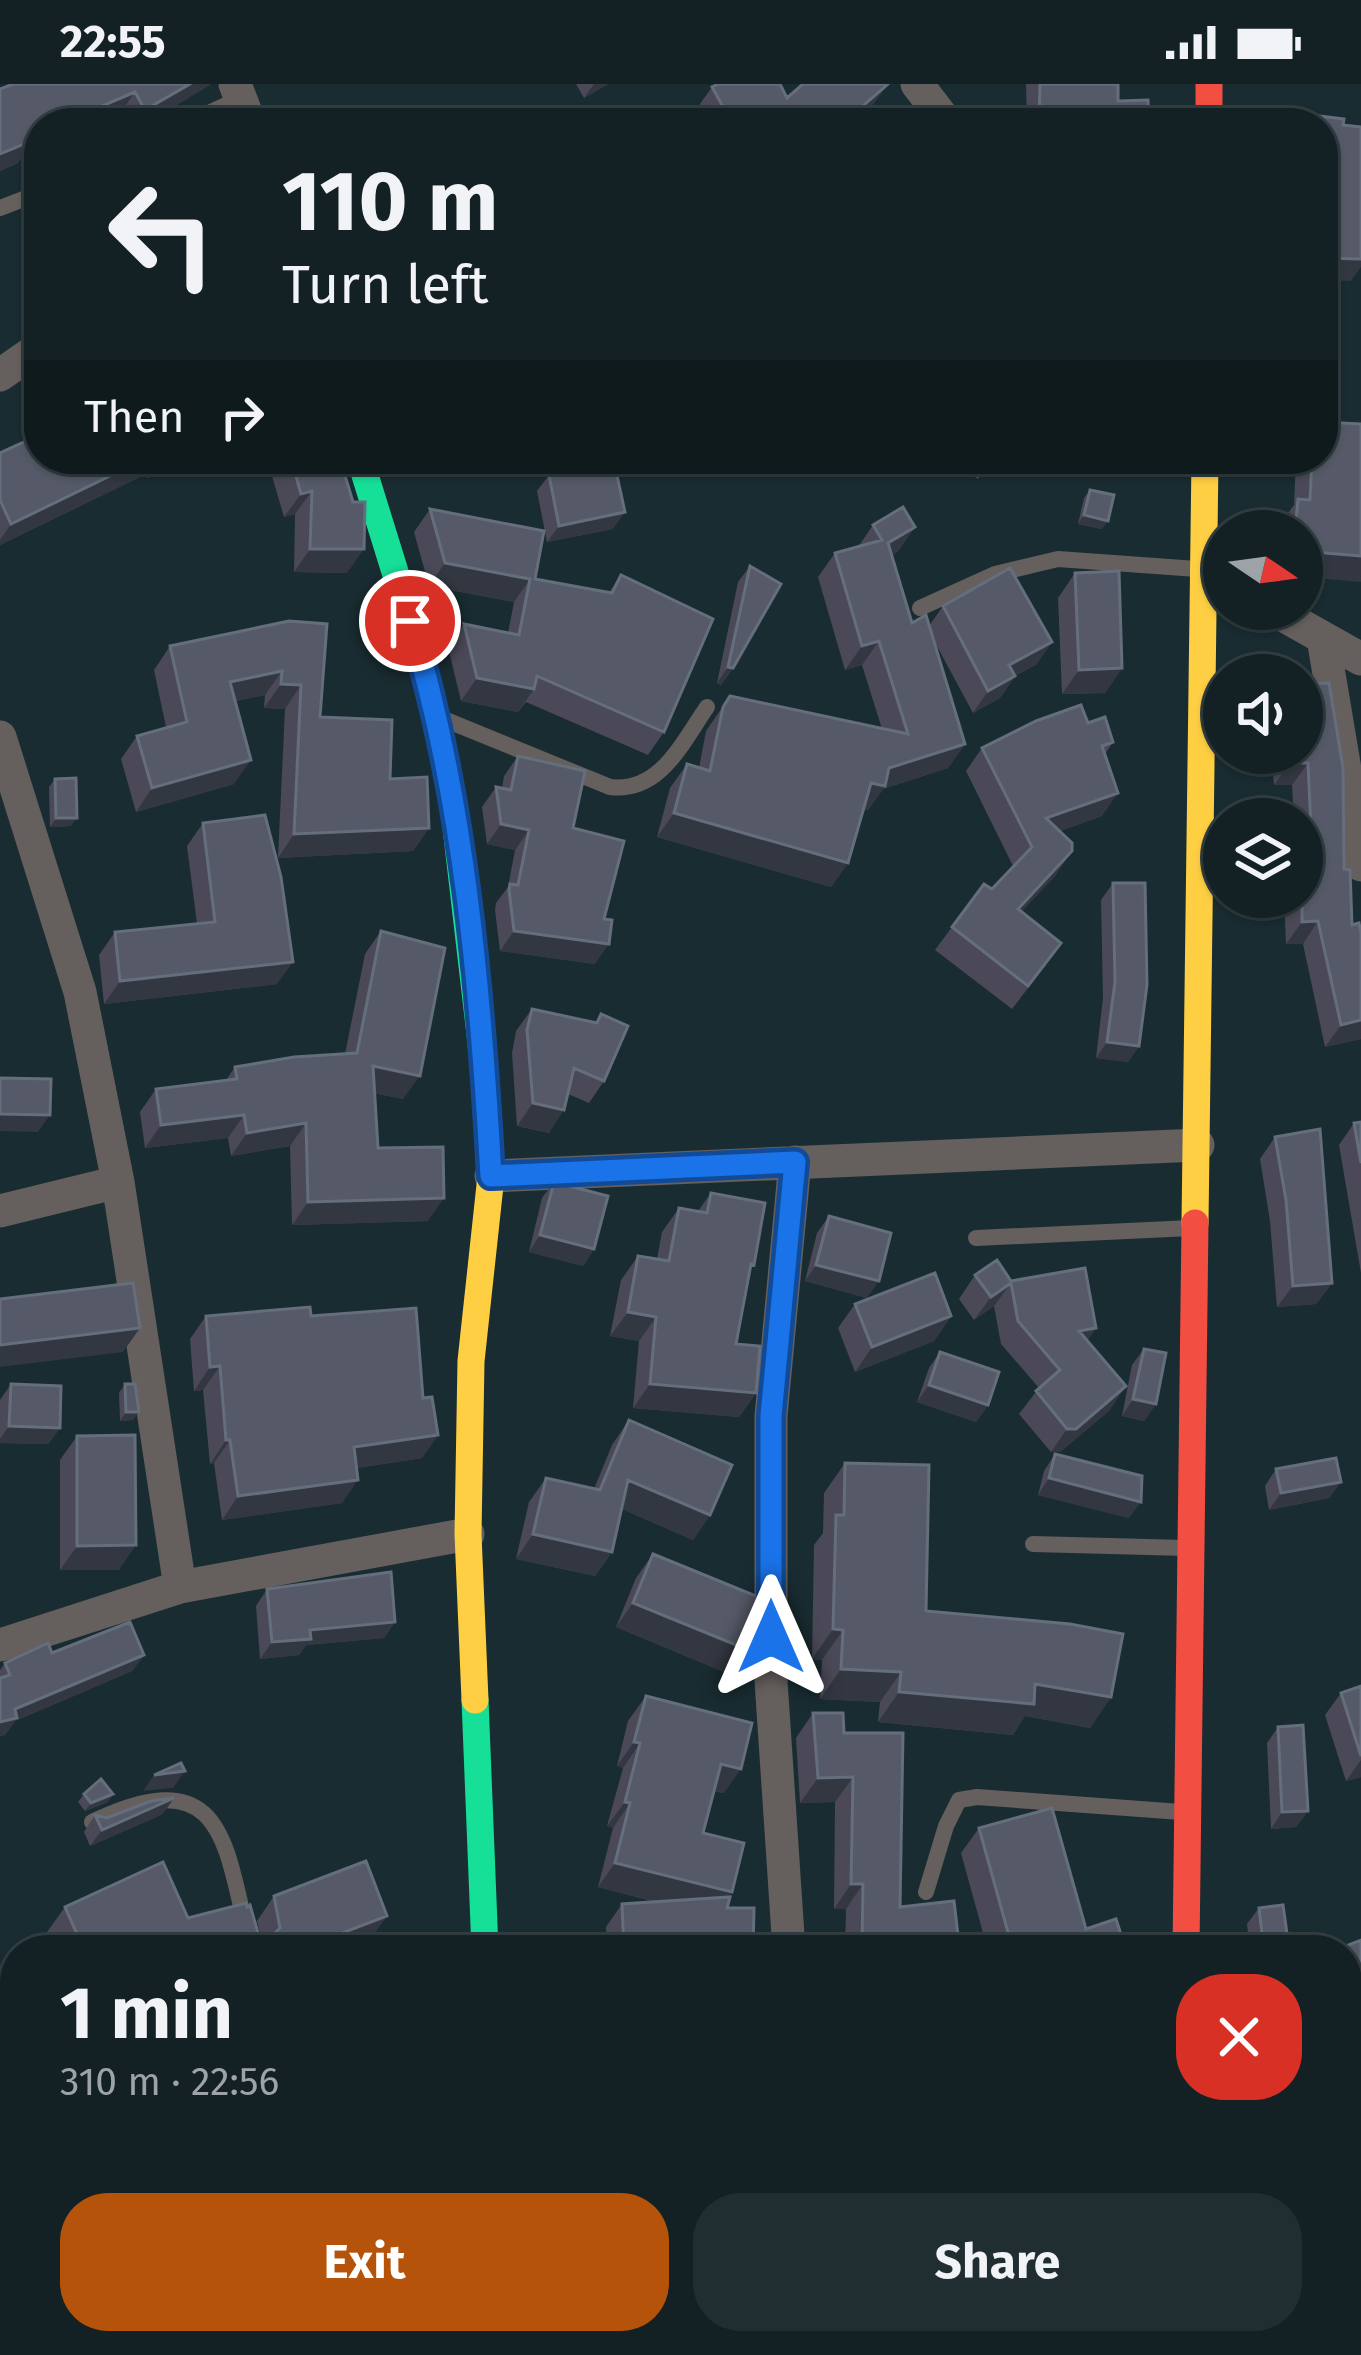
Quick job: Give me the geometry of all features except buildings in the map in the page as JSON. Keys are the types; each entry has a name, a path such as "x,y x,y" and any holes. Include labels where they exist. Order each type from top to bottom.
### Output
{"main road":[{"path":"365,474 423,662 453,802 486,1077 491,1176 471,1360 468,1534 484,1935"},
{"path":"1206,474 1209,510"},
{"path":"1186,1935 1198,1145 1212,630"}],"street":[{"path":"1309,630 1361,659"},
{"path":"1323,638 1361,865"},
{"path":"0,737 80,992 118,1182 180,1587"},
{"path":"491,1176 1198,1145"},
{"path":"788,1935 771,1681 771,1416 795,1162"},
{"path":"0,1211 118,1182"},
{"path":"0,1646 180,1587 468,1534"}],"lane":[{"path":"920,608 994,574 1058,559 1203,574"},
{"path":"434,716 610,787 630,790 664,768 707,706"},
{"path":"976,1238 1197,1227"},
{"path":"1033,1544 1192,1548"},
{"path":"926,1892 946,1826 959,1801 977,1797 1188,1812"},
{"path":"92,1822 122,1808 163,1798 194,1803 212,1819 228,1858 247,1935"}],"traffic: fast":[{"path":"365,474 423,662 453,802 486,1086"},
{"path":"475,1700 484,1935"}],"traffic: slow":[{"path":"1195,1223 1205,474"},
{"path":"475,1700 468,1534 471,1361 491,1176 486,1086"}],"traffic: jam":[{"path":"1209,84 1209,108"},
{"path":"1186,1935 1195,1223"}],"route":[{"path":"410,621 453,802 486,1077 491,1176 795,1162 771,1416 771,1637"}]}
